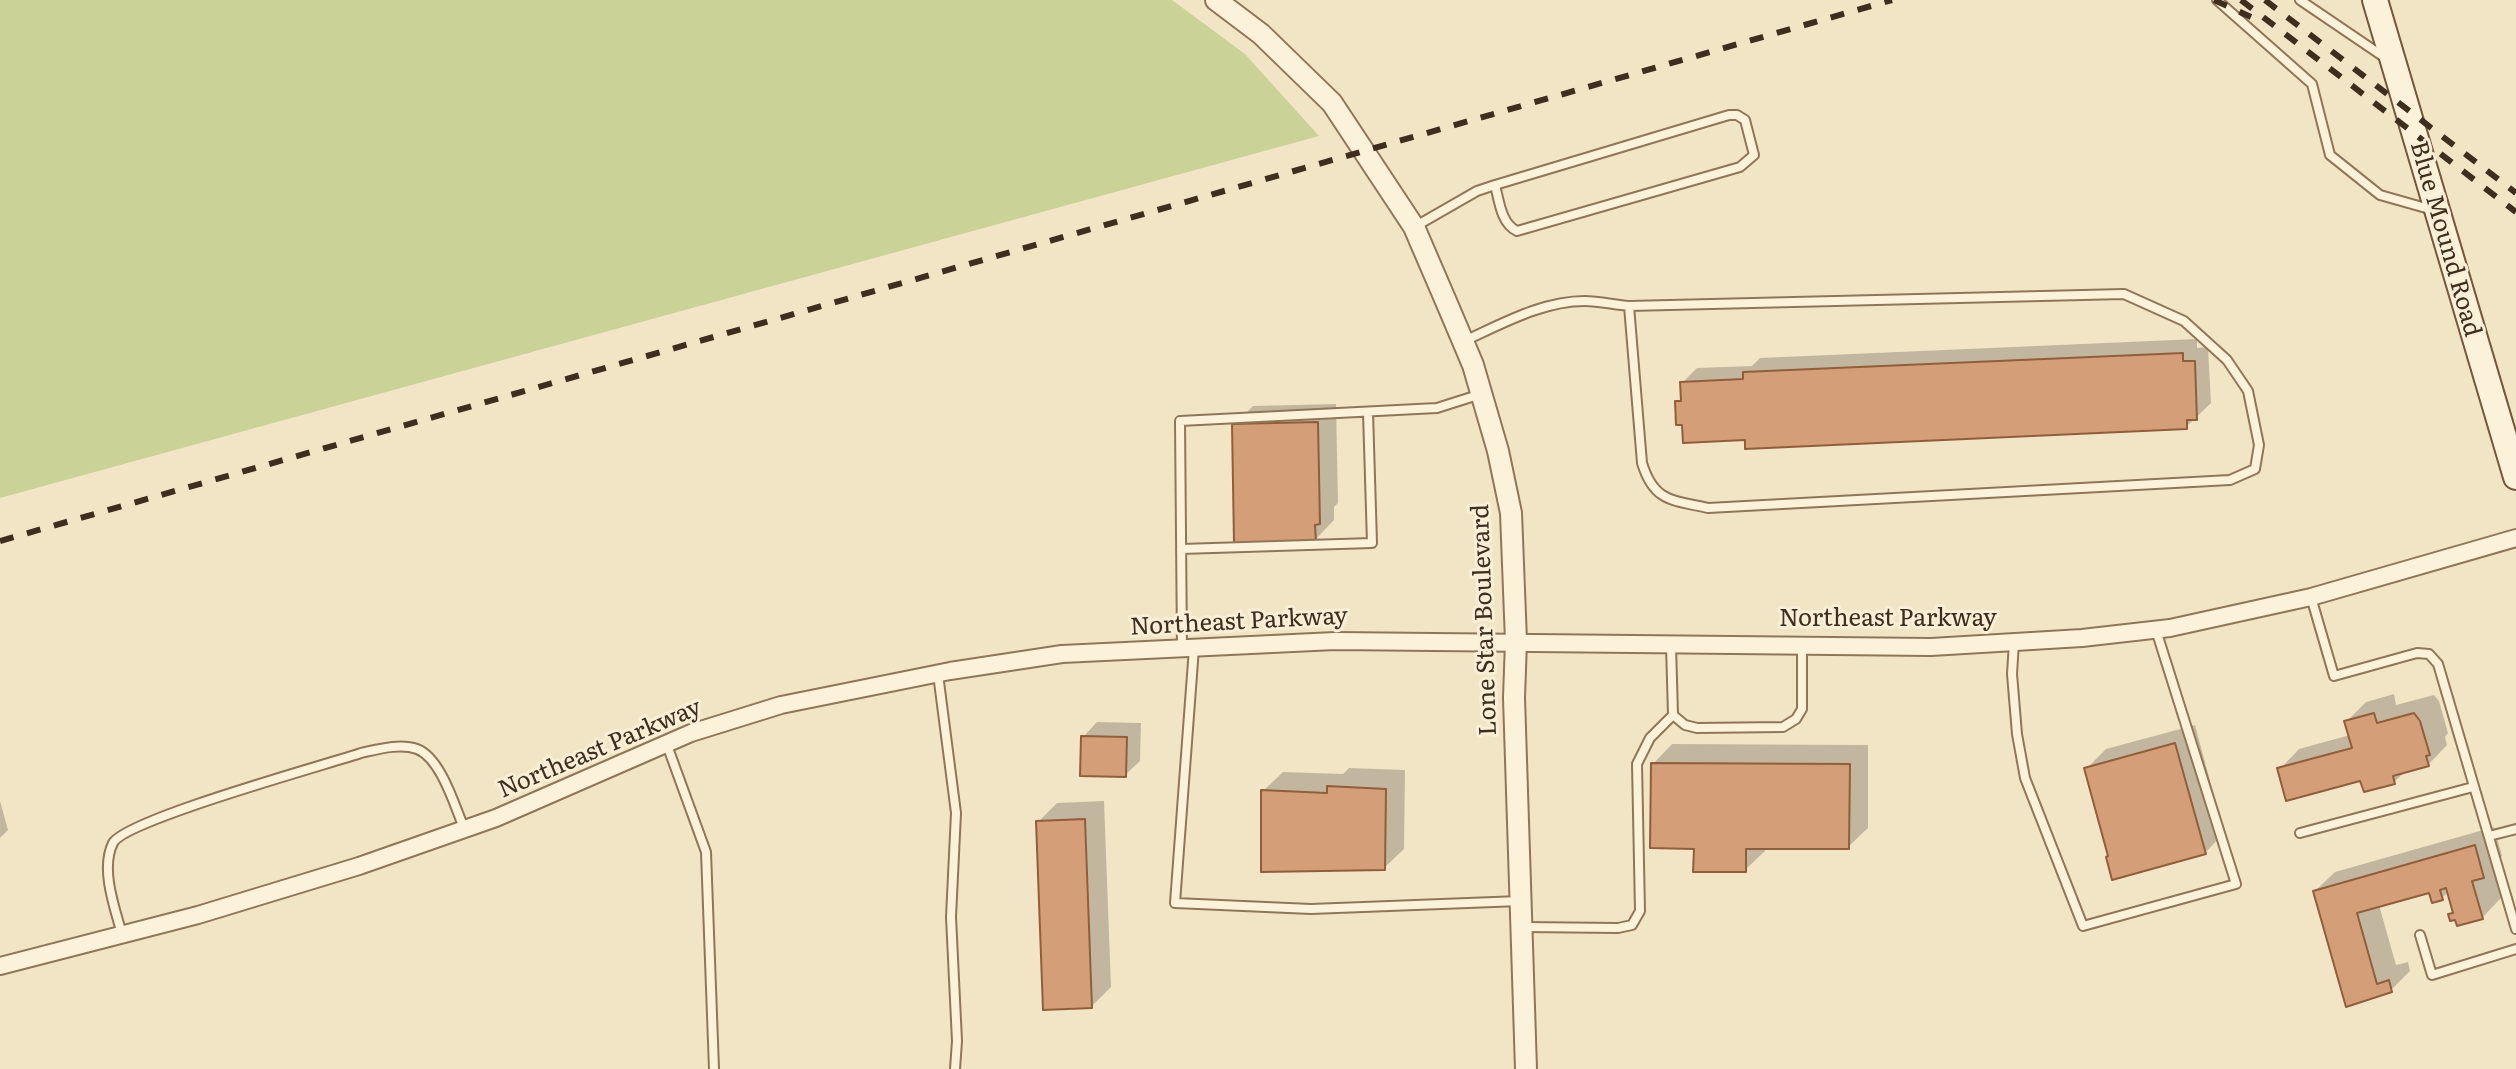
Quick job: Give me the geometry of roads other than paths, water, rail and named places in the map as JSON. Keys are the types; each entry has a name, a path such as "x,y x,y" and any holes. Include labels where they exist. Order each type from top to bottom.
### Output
{"main road":[{"name":"Blue Mound Road","path":"2375,0 2516,477"}],"street":[{"name":"Lone Star Boulevard","path":"1216,0 1261,34 1332,103 1414,227 1463,342 1498,451 1511,513 1526,1069"},
{"name":"Northeast Parkway","path":"2,961 198,915 359,866 496,818 691,733 781,705 938,674 1062,654 1335,641 1931,647 2082,638 2156,630 2311,597 2516,538"}],"lane":[{"path":"2217,0 2312,84 2330,155 2380,195 2437,211"},
{"path":"2300,0 2394,64"},
{"path":"1414,227 1477,191 1495,185 1729,115 1745,120 1754,155 1740,167 1517,231 1509,228 1504,218 1495,185"},
{"path":"1463,342 1553,304 1585,301 1629,306 2124,294 2184,321 2227,360 2248,391 2259,445 2255,469 2230,480 1755,506 1708,508 1668,499 1649,484 1642,463 1629,306"},
{"path":"1481,394 1437,408 1180,421 1181,549 1188,648 1175,903 1311,909 1521,901"},
{"path":"1181,549 1372,543 1368,412"},
{"path":"2311,597 2334,676 2417,653 2429,654 2438,664 2516,929"},
{"path":"2014,642 2013,689 2025,778 2083,926 2236,884 2156,630"},
{"path":"1521,927 1618,928 1632,925 1640,911 1637,764 1650,738 1673,715 1671,643"},
{"path":"1673,715 1685,725 1697,728 1783,727 1796,719 1802,709 1802,645"},
{"path":"938,674 956,813 951,917 957,1041 955,1069"},
{"path":"667,745 706,852 714,1069"},
{"path":"122,934 109,887 113,843 122,834 158,818 361,753 390,747 418,750 438,768 465,829"},
{"path":"2300,833 2473,787"},
{"path":"2489,836 2516,829"},
{"path":"2420,935 2432,975 2516,949"}],"railway":[{"path":"0,541 1892,0"},
{"path":"2214,0 2251,17"},
{"path":"2241,0 2516,212"},
{"path":"2265,0 2516,193"}]}
